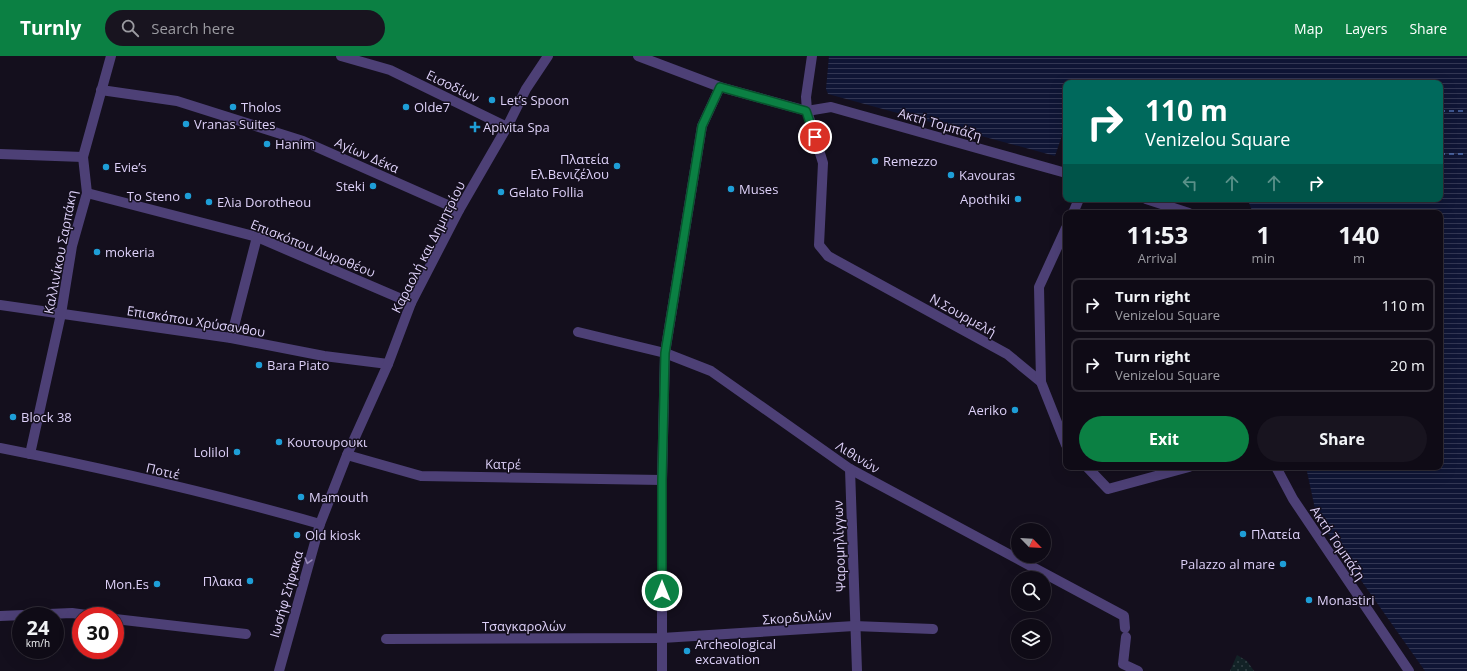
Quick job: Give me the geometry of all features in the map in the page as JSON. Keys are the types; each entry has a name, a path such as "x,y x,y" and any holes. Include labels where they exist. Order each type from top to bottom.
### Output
{"street":[{"name":"Καλλινίκου Σαρπάκη","path":"30,454 61,314 72,246 87,193 83,157 111,56"},
{"name":"Εισοδίων","path":"341,56 390,70 507,127"},
{"name":"Καραολή και Δημητρίου","path":"320,524 347,455 388,364 411,302 459,210 507,127 526,89 548,56"},
{"path":"638,56 720,87 806,111 806,97 812,56"},
{"path":"662,671 662,480 665,353 702,126 720,87"},
{"name":"Αγίων Δέκα","path":"101,90 177,101 303,141 459,210"},
{"name":"Ακτή Τομπάζη","path":"806,111 831,107 1063,172"},
{"name":"Ν.Σουρμελή","path":"806,111 823,163 819,245 828,256 1007,354 1041,382 1063,437"},
{"path":"0,154 83,157"},
{"name":"Επισκόπου Δωροθέου","path":"87,193 257,237 411,302"},
{"path":"1155,202 1180,210"},
{"path":"1041,382 1039,287 1063,235"},
{"path":"230,338 257,237"},
{"name":"Επισκόπου Χρύσανθου","path":"0,305 230,338 324,356 388,364"},
{"name":"Λιθινών","path":"578,332 665,353 711,371 850,469 1124,616 1126,632 1123,664 1138,671"},
{"name":"Ποτιέ","path":"0,448 240,502 320,524"},
{"name":"Κατρέ","path":"347,455 421,476 662,480"},
{"name":"Ψαρομηλίγγων","path":"850,469 854,626 857,671"},
{"path":"1090,470 1108,489 1178,470"},
{"name":"Ακτή Τομπάζη","path":"1278,470 1293,499 1409,671"},
{"name":"Ιωσήφ Σήφακα","path":"278,671 320,524"},
{"path":"0,616 72,614"},
{"path":"124,619 246,634"},
{"name":"Σκορδυλών","path":"662,638 854,626 934,629"},
{"name":"Τσαγκαρολών","path":"386,639 662,638"}],"shaded area":[{"path":"1237,655 1247,661 1254,671 1230,671"}],"water":[{"path":"829,56 1467,56 1467,671 1425,671 1317,518 1307,470 1443,470 1443,210 1252,210 1249,203 1244,202 1443,202 1443,80 1063,80 1063,133 1055,156 828,94 826,89"}],"ferry route":[{"path":"1443,111 1467,111"},
{"path":"1443,154 1467,154"}],"place":[{"name":"Let’s Spoon","path":"492,100"},
{"name":"Tholos","path":"233,107"},
{"name":"Olde7","path":"406,107"},
{"name":"Vranas Suites","path":"186,124"},
{"name":"Apivita Spa","path":"475,127"},
{"name":"Hanim","path":"267,144"},
{"name":"Remezzo","path":"875,161"},
{"name":"Πλατεία Ελ.Βενιζέλου","path":"617,166"},
{"name":"Evie’s","path":"106,167"},
{"name":"Kavouras","path":"951,175"},
{"name":"Steki","path":"373,186"},
{"name":"Muses","path":"731,189"},
{"name":"Gelato Follia","path":"501,192"},
{"name":"To Steno","path":"188,196"},
{"name":"Apothiki","path":"1018,199"},
{"name":"Eλia Dorotheou","path":"209,202"},
{"name":"mokeria","path":"97,252"},
{"name":"Bara Piato","path":"259,365"},
{"name":"Aeriko","path":"1015,410"},
{"name":"Block 38","path":"13,417"},
{"name":"Κουτουρουκι","path":"279,442"},
{"name":"Lolilol","path":"237,452"},
{"name":"Mamouth","path":"301,497"},
{"name":"Πλατεία","path":"1243,534"},
{"name":"Old kiosk","path":"297,535"},
{"name":"Palazzo al mare","path":"1283,564"},
{"name":"Πλακα","path":"250,581"},
{"name":"Mon.Es","path":"157,584"},
{"name":"Monastiri","path":"1309,600"},
{"name":"Archeological excavation","path":"687,651"}],"route":[{"path":"662,591 662,480 665,353 702,126 720,87 806,111 815,137"}]}
